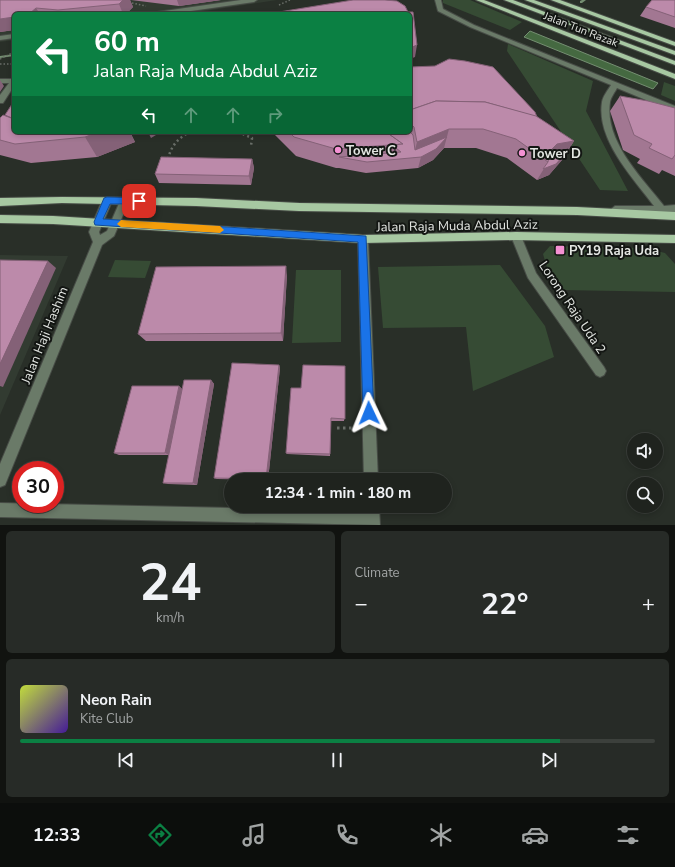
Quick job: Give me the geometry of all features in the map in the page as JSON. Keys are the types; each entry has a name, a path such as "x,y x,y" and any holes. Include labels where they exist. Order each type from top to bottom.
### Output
{"main road":[{"name":"Jalan Tun Razak","path":"479,0 675,77"},
{"name":"Jalan Tun Razak","path":"507,0 675,63"},
{"name":"Jalan Tun Razak","path":"528,0 675,53"},
{"name":"Jalan Tun Razak","path":"554,0 675,44"},
{"name":"Jalan Raja Muda Abdul Aziz","path":"0,202 46,200 124,201 299,207 578,211 675,216"},
{"name":"Jalan Raja Muda Abdul Aziz","path":"0,219 98,222 363,239 516,236 675,239"}],"street":[{"path":"171,12 254,0"},
{"path":"438,0 440,10 472,26 675,109"},
{"path":"0,38 12,36"},
{"path":"0,81 12,81"},
{"path":"0,101 12,84"},
{"path":"615,84 606,101 607,125 620,156 661,208"},
{"name":"Jalan Haji Hashim","path":"0,480 98,242 94,232 107,201"},
{"path":"98,242 111,233 124,201"},
{"path":"578,211 661,208 675,209"},
{"name":"Lorong Raja Uda 2","path":"516,236 532,275 600,371"},
{"path":"363,239 371,473"},
{"path":"0,510 372,516"}],"path":[{"path":"278,5 290,0"},
{"path":"132,3 146,6"},
{"path":"0,59 12,53"},
{"path":"0,64 12,64"},
{"path":"168,164 169,154 180,136 185,134"},
{"path":"243,134 252,138 250,146"}],"shaded area":[{"path":"0,0 277,0 199,12 12,12 12,40 0,42"},
{"path":"443,0 470,0 522,22 510,30 443,3"},
{"path":"530,31 658,83 653,89 524,37"},
{"path":"508,44 593,81 586,111 628,191 600,190 507,51"},
{"path":"664,82 675,86 675,101 661,95"},
{"path":"550,246 645,248 665,253 675,264 675,292 561,290 548,271 543,254"},
{"path":"0,255 68,256 0,415"},
{"path":"115,260 151,261 145,278 108,277"},
{"path":"500,265 545,326 554,357 473,391 466,327 383,328 378,267"},
{"path":"296,270 341,270 341,342 292,343"}],"building":[{"path":"0,0 123,0 119,4 58,10 36,8 31,12 12,12 12,17 0,19"},
{"path":"353,0 385,0 397,1 405,6 408,12 279,12"},
{"path":"652,0 675,0 675,17 646,7"},
{"path":"412,12 413,12 417,45 412,47"},
{"path":"449,59 493,67 535,112 537,117 485,102 436,101 412,109 412,67 435,66"},
{"path":"620,96 675,108 675,155 672,159 649,148 652,144 634,135"},
{"path":"436,101 485,102 536,116 574,141 557,144 551,150 548,162 516,139 483,129 449,129 417,142 414,127 412,125 412,109"},
{"path":"12,104 12,118 5,115"},
{"path":"3,115 12,118 12,134 93,134 85,137 15,144 0,140 0,118"},
{"path":"291,134 389,134 403,144 336,149 294,137"},
{"path":"389,134 412,134 415,150 447,137 436,149 421,157 367,162 339,157 401,152 392,145 403,144"},
{"path":"569,149 556,164 543,169 548,162 549,155 553,152"},
{"path":"161,157 252,159 249,176 155,174"},
{"path":"0,260 48,261 0,364"},
{"path":"286,266 281,333 138,334 156,267"},
{"path":"232,363 279,365 267,473 224,473 224,478 214,478"},
{"path":"303,365 345,366 345,419 331,418 330,454 286,453 291,388 301,388"},
{"path":"184,380 211,380 193,483 163,483"},
{"path":"132,386 179,386 165,453 114,453"}],"waterway":[{"path":"0,57 12,55"}],"slow traffic":[{"path":"121,224 220,230"}],"place":[{"name":"Tower C","path":"338,150"},
{"name":"Tower D","path":"522,153"},
{"name":"PY19 Raja Uda","path":"560,250"}],"route":[{"path":"139,201 107,201 98,222 363,239 369,413"}]}
